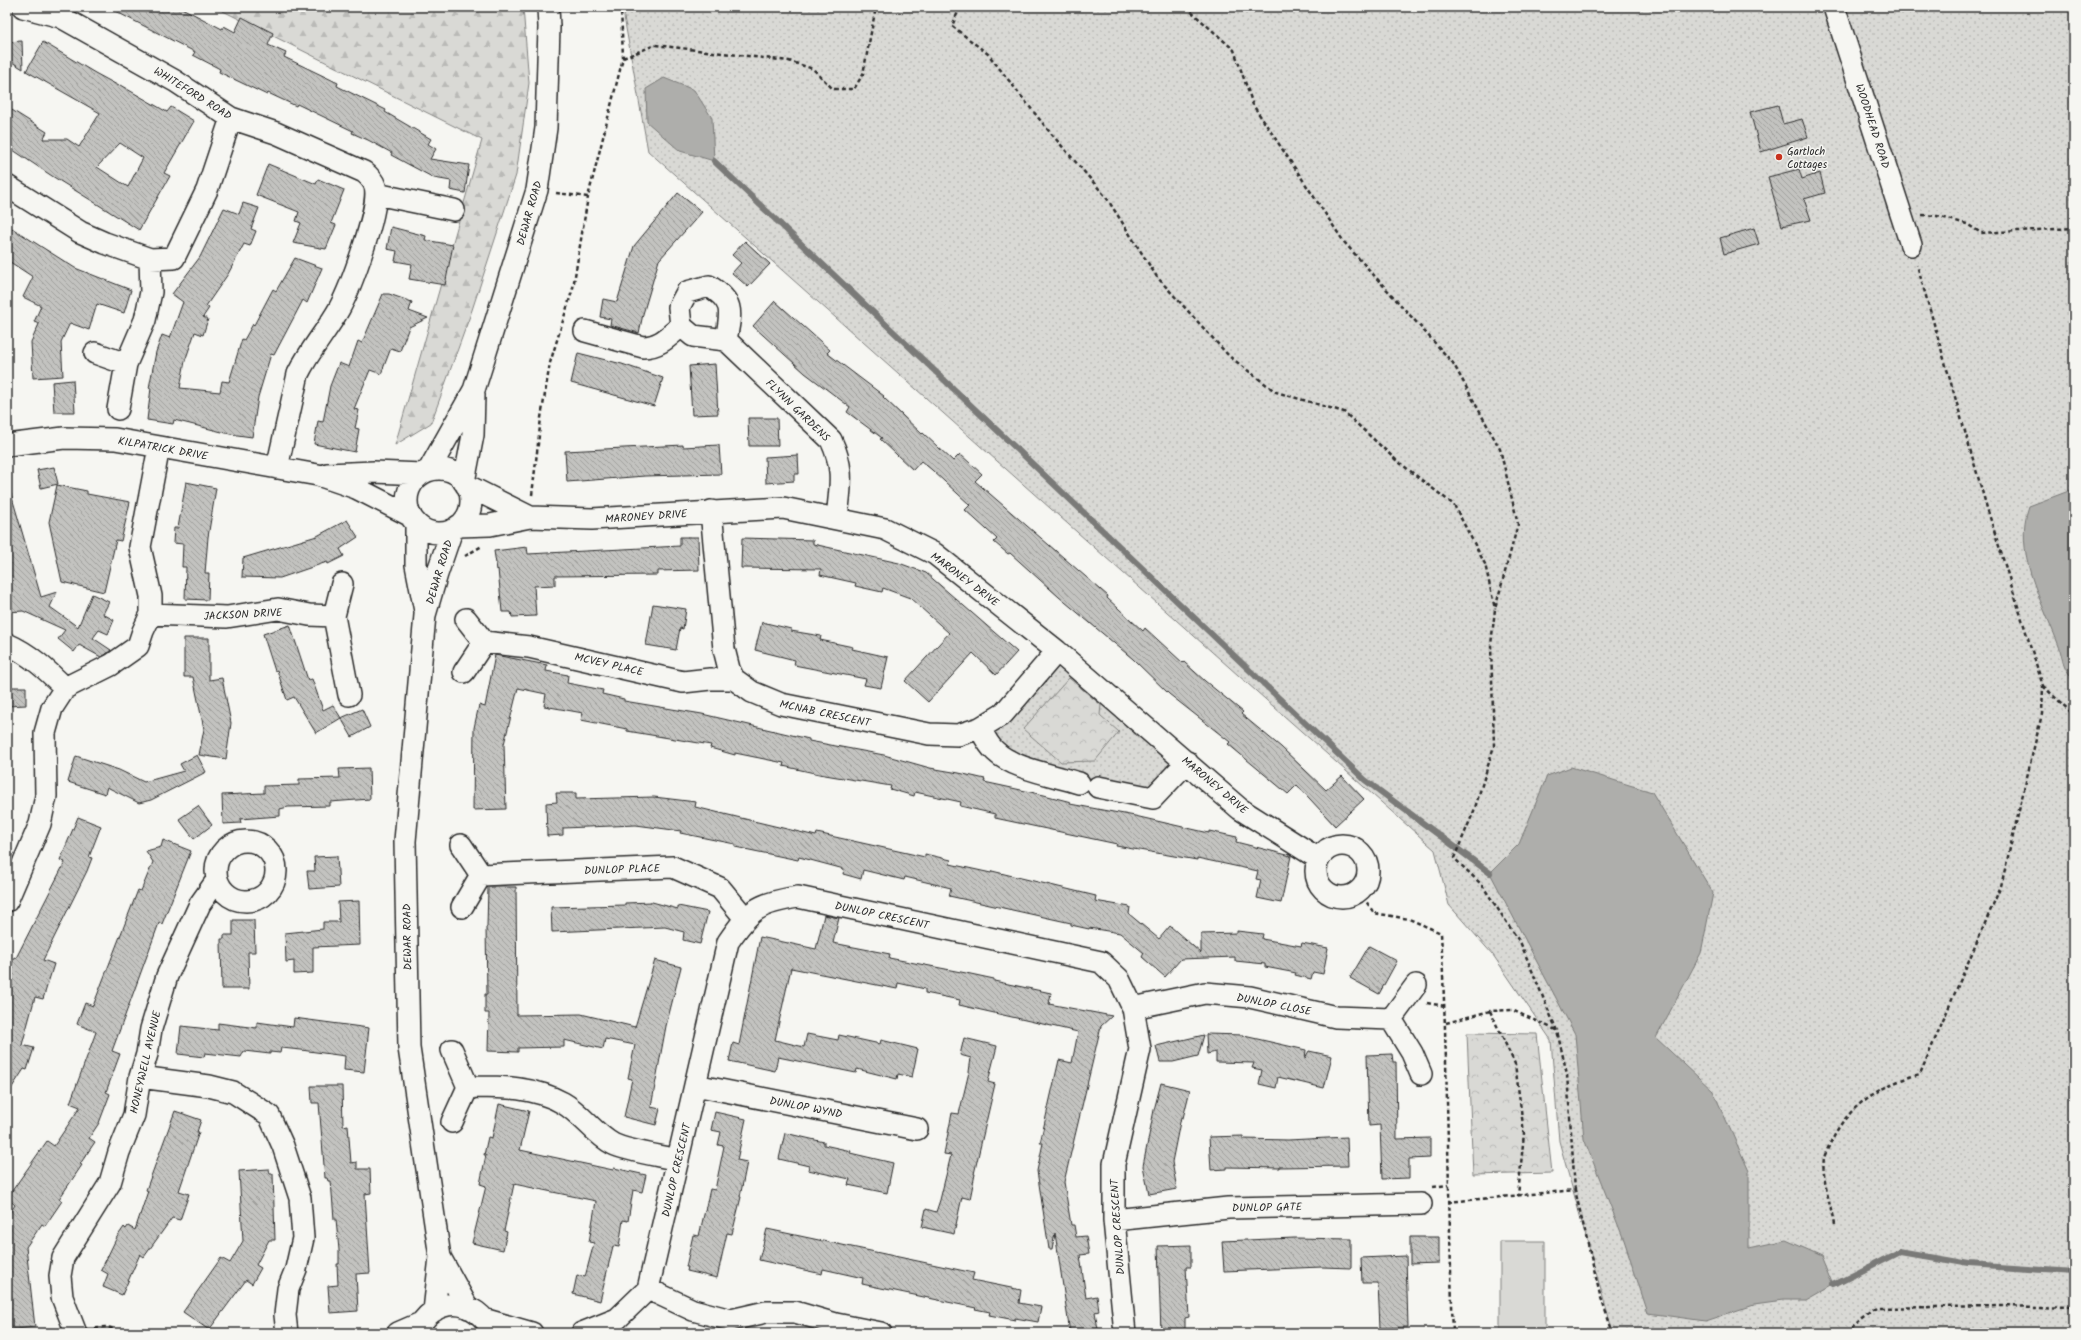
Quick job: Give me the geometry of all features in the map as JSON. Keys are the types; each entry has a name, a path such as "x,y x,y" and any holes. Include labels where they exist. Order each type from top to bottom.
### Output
{"street":[{"name":"WHITEFORD ROAD","path":"22,7 61,17 175,81 231,118 276,133 364,172 372,179 376,194"},
{"name":"DEWAR ROAD","path":"426,472 474,390 538,190 546,128 549,27 548,7"},
{"name":"WOODHEAD ROAD","path":"1834,7 1911,245"},
{"path":"7,186 80,232 150,259 174,258 207,190 231,118"},
{"path":"277,468 298,374 338,310 350,286 360,260 376,194 454,210"},
{"path":"118,410 126,364 145,320 151,292 150,259"},
{"path":"708,286 723,295 730,310 726,340 694,336 681,326 679,307 687,292 708,286"},
{"path":"585,331 644,347 652,347 661,343 681,326"},
{"name":"FLYNN GARDENS","path":"726,340 831,440 839,457 841,477 837,518"},
{"path":"95,353 126,364"},
{"name":"DEWAR ROAD","path":"465,483 473,435 474,390"},
{"name":"KILPATRICK DRIVE","path":"7,445 64,438 115,439 318,475 356,488 413,520"},
{"path":"8,895 40,824 46,796 46,733 52,708 65,688 112,666 138,646 150,614 152,596 140,547 159,447"},
{"path":"446,470 459,477 465,483 470,494 470,505 467,515 455,528 442,532 432,532 413,520 408,507 408,493 414,480 426,472 446,470"},
{"name":"KILPATRICK DRIVE","path":"318,475 374,472 426,472"},
{"name":"MARONEY DRIVE","path":"465,483 530,517"},
{"name":"MARONEY DRIVE","path":"455,528 490,525 530,517 592,519 783,508 885,529 935,554 1057,651 1240,809 1319,859"},
{"path":"711,512 724,649 728,668 734,679"},
{"name":"DEWAR ROAD","path":"413,520 416,565 426,616"},
{"name":"DEWAR ROAD","path":"455,528 437,574 426,616 405,841 409,1040 440,1257 468,1308"},
{"path":"342,584 334,616 349,695"},
{"name":"JACKSON DRIVE","path":"150,614 227,617 278,609 309,616 334,616"},
{"path":"464,672 484,642 466,618"},
{"name":"MCVEY PLACE","path":"484,642 536,648 683,682 710,679 734,679"},
{"path":"7,644 19,649 42,664 65,688"},
{"name":"MCNAB CRESCENT","path":"734,679 752,692 781,704 921,732 958,735 980,728 1003,714 1057,651"},
{"path":"980,728 986,741 994,751 1009,762 1089,785 1153,798 1187,762"},
{"path":"461,845 481,874 462,907"},
{"path":"1339,845 1355,848 1364,857 1369,868 1365,885 1359,891 1343,897 1334,896 1326,891 1317,876 1316,868 1319,859 1331,847 1339,845"},
{"name":"DUNLOP PLACE","path":"481,874 673,868 720,888 744,918"},
{"name":"HONEYWELL AVENUE","path":"84,1332 62,1297 60,1276 63,1258 110,1183 119,1152 134,1115 140,1076 147,1054 151,1029 167,976 200,904 217,880"},
{"name":"DUNLOP CRESCENT","path":"648,1289 728,942 744,918 771,901 798,897 1101,962 1120,979 1133,1008 1140,1049 1114,1164 1114,1220 1125,1333"},
{"path":"1416,985 1391,1019 1412,1053 1421,1074"},
{"name":"DUNLOP CLOSE","path":"1133,1008 1204,993 1250,997 1336,1017 1391,1019"},
{"path":"452,1050 468,1087 452,1122"},
{"path":"140,1076 209,1086 233,1092 269,1115 283,1146 300,1198 302,1238 296,1269 288,1289 285,1315 287,1333"},
{"name":"DUNLOP WYND","path":"695,1085 917,1129"},
{"path":"468,1087 508,1087 533,1091 564,1103 589,1127 613,1144 678,1160"},
{"name":"DUNLOP GATE","path":"1114,1220 1228,1208 1421,1204"},
{"name":"DEWAR ROAD","path":"424,1322 440,1257"},
{"path":"582,1333 617,1319 648,1289 693,1310 731,1320 766,1312 795,1312 835,1328 881,1333"},
{"path":"398,1333 424,1322 448,1305 460,1305 477,1311 490,1327 532,1333"}],"path":[{"path":"530,517 540,418 550,363 573,288 588,197 623,58 621,7"},
{"path":"623,58 655,45 788,62 813,68 833,89 854,89 863,74 876,7"},
{"path":"960,7 952,26 988,54 1048,130 1106,197 1157,277 1229,356 1276,392 1344,412 1396,460 1454,505 1485,564 1495,609"},
{"path":"1186,7 1234,50 1253,105 1344,242 1453,363 1500,449 1518,524 1495,609 1491,645 1494,746 1474,811 1460,839 1454,858 1482,885 1521,944 1557,1031 1567,1074 1575,1190 1600,1295 1613,1333"},
{"path":"538,190 588,197"},
{"path":"1902,215 1937,216 1967,224 1981,233 2074,228"},
{"path":"1834,1225 1826,1186 1824,1158 1836,1129 1862,1101 1898,1080 1920,1074 2001,886 2042,714 2043,686 1987,508 1911,245"},
{"path":"459,560 482,546 489,545"},
{"path":"2043,686 2074,714"},
{"path":"1359,891 1374,914 1409,919 1441,933 1446,1022 1448,1202 1453,1333"},
{"path":"1446,1022 1490,1011 1512,1010 1557,1031"},
{"path":"1490,1011 1515,1064 1524,1133 1518,1196"},
{"path":"1448,1202 1575,1190"},
{"path":"1846,1333 1876,1308 2000,1306 2074,1308"},
{"path":"84,1332 108,1326 114,1328 118,1333"}],"green space":[{"path":"215,7 523,7 529,83 516,175 471,313 431,423 395,445 482,140"},
{"path":"626,7 2074,7 2074,1333 1613,1333 1559,1141 1551,1040 1493,955 1449,905 1435,850 648,151 624,17"},
{"path":"1057,654 1182,762 1152,796 1086,781 1010,759 983,729"},
{"path":"1069,678 1101,705 1100,715 1119,732 1095,761 1061,762 1023,729"},
{"path":"1467,1033 1537,1034 1552,1173 1473,1175"},
{"path":"1500,1241 1545,1241 1545,1330 1500,1330"}],"shaded area":[{"path":"664,78 694,90 712,118 714,161 680,151 647,122 646,89"},
{"path":"2074,489 2074,680 2064,664 2058,644 2037,592 2031,575 2024,540 2025,523 2029,506"},
{"path":"1571,767 1652,792 1713,893 1701,953 1656,1038 1713,1091 1749,1171 1749,1248 1786,1240 1822,1256 1834,1285 1806,1301 1782,1301 1753,1305 1705,1321 1648,1313 1624,1240 1584,1139 1575,1034 1490,873 1519,844 1547,776"}],"building":[{"path":"107,7 180,7 222,29 224,26 235,32 242,17 273,33 268,45 286,53 284,57 338,83 337,86 386,110 385,112 431,139 428,144 436,149 430,159 469,165 465,193 450,190 451,181 434,178 391,155 392,153 352,133 353,131 297,104 296,106 268,93 267,95 219,72 220,69 193,55 195,52"},
{"path":"22,41 23,69 7,59 7,42"},
{"path":"43,42 95,73 119,86 120,85 167,112 171,107 194,121 164,173 170,176 139,230 7,146 7,107 47,132 43,139 67,139 79,147 100,113 26,71","holes":["120,143 143,158 128,187 97,167"]},
{"path":"1778,105 1783,124 1802,119 1808,137 1761,152 1750,112"},
{"path":"268,164 316,184 318,179 344,190 331,223 336,225 326,249 293,243 301,223 296,221 299,212 256,195"},
{"path":"1799,169 1802,179 1820,173 1825,193 1804,199 1811,220 1782,226 1768,177"},
{"path":"678,193 702,212 659,260 639,333 610,325 611,319 600,317 603,299 617,302 634,246"},
{"path":"243,203 259,208 251,229 256,231 250,246 244,244 228,274 206,306 209,308 203,317 208,319 203,335 195,332 185,361 180,388 220,392 222,381 229,382 242,339 244,340 253,324 254,325 273,289 276,291 295,258 322,268 307,303 303,300 274,355 271,354 258,397 252,437 230,434 174,420 173,424 147,420 151,388 149,388 156,352 162,335 170,338 183,302 172,294 200,257 224,208 239,214"},
{"path":"7,225 75,268 131,290 124,313 97,304 89,330 70,323 61,342 63,376 33,378 31,342 39,324 34,322 41,306 23,297 33,277 7,260"},
{"path":"391,227 426,236 425,240 453,245 445,285 409,279 412,264 395,261 397,251 387,249"},
{"path":"1754,228 1759,244 1724,254 1720,238"},
{"path":"745,241 770,264 748,287 732,273 741,263 732,255"},
{"path":"383,294 389,294 412,302 409,311 428,318 409,327 400,351 391,348 381,374 370,370 354,409 359,410 355,428 359,429 355,452 314,444 318,421 323,422 330,386 339,363 349,367 358,341 362,343"},
{"path":"775,301 830,350 827,353 884,396 883,397 922,434 923,433 953,461 960,454 982,474 975,481 1108,596 1107,598 1143,631 1145,628 1183,663 1184,662 1243,712 1241,714 1281,747 1326,790 1342,776 1364,799 1335,826 1297,785 1288,794 1228,744 1230,742 1169,694 1133,659 1059,597 1010,553 1008,554 994,542 997,539 965,510 970,505 932,470 921,461 913,470 880,439 882,438 847,412 850,407 805,373 753,326"},
{"path":"578,353 622,364 663,378 654,406 571,383"},
{"path":"715,364 718,414 692,415 689,366"},
{"path":"73,380 75,412 54,412 52,382"},
{"path":"748,418 777,418 778,446 749,446"},
{"path":"683,445 683,447 719,445 721,474 645,476 567,482 565,451"},
{"path":"798,455 799,474 794,474 794,481 766,483 765,457"},
{"path":"54,467 58,484 41,488 37,470"},
{"path":"186,482 216,488 208,537 205,573 209,573 208,600 185,599 186,567 182,567 183,544 173,543 174,528 178,528"},
{"path":"57,485 87,491 87,494 130,502 121,541 116,540 104,592 62,582 49,522"},
{"path":"11,494 41,597 57,592 50,607 78,627 92,594 109,602 103,614 114,620 108,634 99,630 93,638 111,650 105,655 101,657 79,645 74,652 58,639 65,630 23,611 7,612 7,495"},
{"path":"347,520 358,537 340,549 344,556 328,564 327,562 280,578 242,577 243,558 317,536"},
{"path":"680,537 698,537 699,570 658,571 658,575 555,576 555,585 534,586 536,616 512,617 511,612 502,612 498,569 497,570 494,551 527,547 528,554 680,546"},
{"path":"742,538 813,540 813,544 899,563 926,573 1017,652 996,675 973,653 928,702 905,681 949,633 910,598 883,588 882,592 855,586 856,583 820,575 821,569 741,568"},
{"path":"653,604 686,609 683,629 680,628 676,650 646,645"},
{"path":"762,622 791,629 791,631 821,636 820,640 853,647 852,649 888,657 881,688 864,685 866,679 794,665 795,660 755,650"},
{"path":"290,625 308,680 312,679 323,710 333,705 341,718 316,733 294,697 287,700 277,670 275,671 263,634"},
{"path":"184,638 209,638 209,680 222,678 231,723 226,759 199,755 204,729 193,677 184,677"},
{"path":"495,655 547,665 546,671 568,675 567,683 603,690 602,694 624,699 624,701 702,714 809,739 809,741 884,755 930,768 985,779 984,782 1044,795 1071,802 1070,804 1135,816 1209,833 1209,831 1237,837 1236,842 1291,856 1281,903 1257,898 1261,880 1256,879 1258,871 1197,858 1197,860 1116,846 1117,844 995,818 995,814 960,806 961,802 915,792 914,796 890,789 891,786 819,774 783,766 784,763 735,753 735,755 710,748 711,745 627,731 627,729 581,720 583,713 544,706 546,694 518,688 504,744 506,809 473,810 474,728 479,705 485,707"},
{"path":"7,687 26,687 26,705 7,706"},
{"path":"362,709 370,727 352,737 341,718"},
{"path":"197,755 206,772 151,800 139,803 107,787 105,794 68,782 76,756 119,770 144,782 184,771 180,764"},
{"path":"369,768 370,799 330,802 330,806 288,807 280,809 280,816 240,819 241,823 223,824 222,795 264,793 264,786 299,785 299,779 340,778 339,769"},
{"path":"556,793 576,793 576,799 654,797 696,802 695,807 816,836 817,833 925,857 925,854 951,860 950,864 991,873 992,871 1096,896 1095,901 1130,907 1129,914 1159,939 1170,926 1201,953 1201,934 1237,933 1237,931 1263,934 1262,939 1301,946 1302,943 1328,948 1323,974 1313,972 1311,979 1295,975 1296,973 1265,967 1265,964 1235,961 1235,957 1181,959 1165,977 1142,957 1144,953 1120,933 1089,929 1071,925 1071,923 949,896 951,888 905,877 904,880 863,870 861,879 843,874 844,869 799,857 798,860 735,847 735,844 680,833 681,831 636,825 563,828 563,835 547,836 546,803 557,802"},
{"path":"198,806 212,825 194,839 179,819"},
{"path":"78,817 101,826 89,857 92,858 87,871 43,960 54,964 43,999 35,997 22,1045 34,1048 27,1070 24,1069 7,1095 7,994 13,974 9,973 14,957 16,958 65,862 60,860"},
{"path":"163,840 191,851 162,924 159,923 112,1051 120,1054 106,1092 110,1094 99,1123 89,1138 95,1142 80,1164 82,1165 59,1199 62,1201 45,1226 42,1224 26,1247 35,1327 7,1330 7,1217 15,1205 7,1198 47,1141 54,1146 80,1107 70,1103 96,1032 77,1024 85,1003 93,1006 138,890 141,891 153,862 146,851 161,847"},
{"path":"337,856 339,887 309,889 307,871 315,871 314,857"},
{"path":"488,887 516,887 517,1015 581,1014 635,1027 655,960 681,967 666,1026 651,1107 660,1109 656,1125 624,1117 632,1079 628,1078 635,1045 605,1039 603,1049 564,1040 564,1047 518,1048 518,1052 488,1051 489,1013 485,1013 485,994 487,994 486,927"},
{"path":"359,901 360,945 313,947 313,973 294,974 294,961 286,962 285,933 323,929 323,922 339,922 338,902"},
{"path":"652,902 678,909 678,906 708,912 700,944 683,940 684,932 665,927 552,932 551,907 625,905 625,903"},
{"path":"824,915 839,918 833,943 890,954 889,958 994,979 994,981 1051,993 1049,1004 1112,1016 1101,1026 1064,1182 1071,1225 1074,1225 1076,1237 1086,1236 1089,1254 1080,1255 1086,1298 1097,1296 1099,1311 1095,1312 1098,1329 1070,1333 1055,1233 1052,1249 1049,1249 1037,1171 1043,1143 1040,1143 1059,1060 1072,1063 1078,1032 959,1005 960,1000 925,993 925,989 898,983 897,989 791,968 775,1040 804,1047 807,1034 838,1040 839,1035 880,1044 881,1040 918,1049 912,1077 898,1074 897,1079 857,1069 856,1073 778,1057 775,1071 729,1061 733,1043 739,1045 760,937 816,949"},
{"path":"233,920 254,920 255,952 248,952 249,989 222,989 221,939 224,939 224,935 233,935"},
{"path":"1369,946 1397,961 1379,994 1350,978"},
{"path":"294,1018 369,1028 364,1072 344,1070 345,1056 281,1048 280,1053 270,1052 270,1054 244,1051 241,1057 205,1053 204,1057 178,1054 181,1026 218,1030 218,1023 257,1028 257,1022 293,1027"},
{"path":"1206,1034 1244,1035 1306,1050 1305,1058 1309,1051 1332,1056 1324,1088 1278,1077 1276,1088 1259,1084 1262,1070 1252,1068 1254,1063 1216,1062 1216,1052 1207,1054"},
{"path":"1204,1035 1198,1056 1173,1062 1160,1062 1156,1046"},
{"path":"964,1038 997,1046 988,1082 995,1084 974,1174 970,1199 962,1197 954,1234 922,1227 926,1209 936,1212 951,1155 944,1154 952,1113 959,1114 971,1058 960,1055"},
{"path":"1392,1054 1393,1062 1396,1062 1397,1139 1430,1138 1430,1158 1409,1159 1409,1178 1382,1179 1380,1125 1369,1126 1367,1055"},
{"path":"1161,1083 1190,1090 1183,1118 1181,1117 1172,1162 1177,1189 1149,1194 1143,1166"},
{"path":"311,1086 342,1086 343,1126 348,1125 351,1163 357,1162 357,1169 370,1169 371,1193 365,1194 370,1273 356,1274 358,1311 330,1313 328,1286 338,1285 337,1264 339,1264 339,1250 336,1219 334,1219 331,1181 328,1181 327,1178 325,1178 319,1103 312,1103"},
{"path":"499,1104 529,1111 520,1150 613,1170 614,1168 646,1175 642,1192 633,1190 628,1221 623,1220 619,1247 613,1246 600,1301 573,1294 577,1275 585,1277 594,1243 589,1242 596,1201 514,1184 504,1231 507,1232 503,1250 472,1243 486,1186 480,1184 486,1155 484,1155 488,1137 492,1138"},
{"path":"175,1111 201,1120 197,1132 199,1132 179,1191 189,1194 180,1220 172,1218 144,1257 140,1254 122,1295 103,1287 108,1274 101,1270 117,1237 124,1227 126,1229 128,1226 135,1230 148,1191 146,1190"},
{"path":"715,1112 746,1119 737,1160 747,1162 741,1197 732,1234 727,1233 717,1278 687,1271 688,1267 686,1267 693,1235 699,1236 710,1189 715,1190 724,1146 718,1145 721,1132 711,1130"},
{"path":"785,1133 824,1142 824,1145 851,1151 850,1153 893,1163 887,1193 848,1185 850,1179 808,1170 809,1166 779,1159"},
{"path":"1243,1136 1243,1139 1288,1140 1347,1137 1348,1166 1279,1168 1227,1167 1227,1169 1211,1170 1209,1137"},
{"path":"269,1169 270,1174 273,1174 275,1240 269,1240 256,1265 261,1268 252,1284 246,1280 209,1330 183,1312 221,1258 230,1263 243,1241 239,1171"},
{"path":"767,1229 974,1273 972,1280 1021,1290 1019,1303 1041,1307 1038,1322 1015,1318 1015,1320 989,1315 990,1312 975,1309 976,1308 862,1284 863,1278 823,1269 822,1274 759,1260"},
{"path":"1410,1237 1439,1237 1439,1263 1410,1264"},
{"path":"1295,1238 1351,1239 1351,1268 1322,1267 1224,1271 1222,1241"},
{"path":"1191,1245 1191,1267 1186,1267 1189,1317 1185,1318 1185,1333 1161,1333 1158,1246"},
{"path":"1406,1256 1408,1327 1380,1328 1378,1283 1362,1283 1361,1258"}],"waterway":[{"path":"714,161 1365,780 1490,873"},
{"path":"1834,1285 1899,1252 1968,1264 2074,1271"}],"place":[{"name":"Gartloch Cottages","path":"1779,157"}]}
